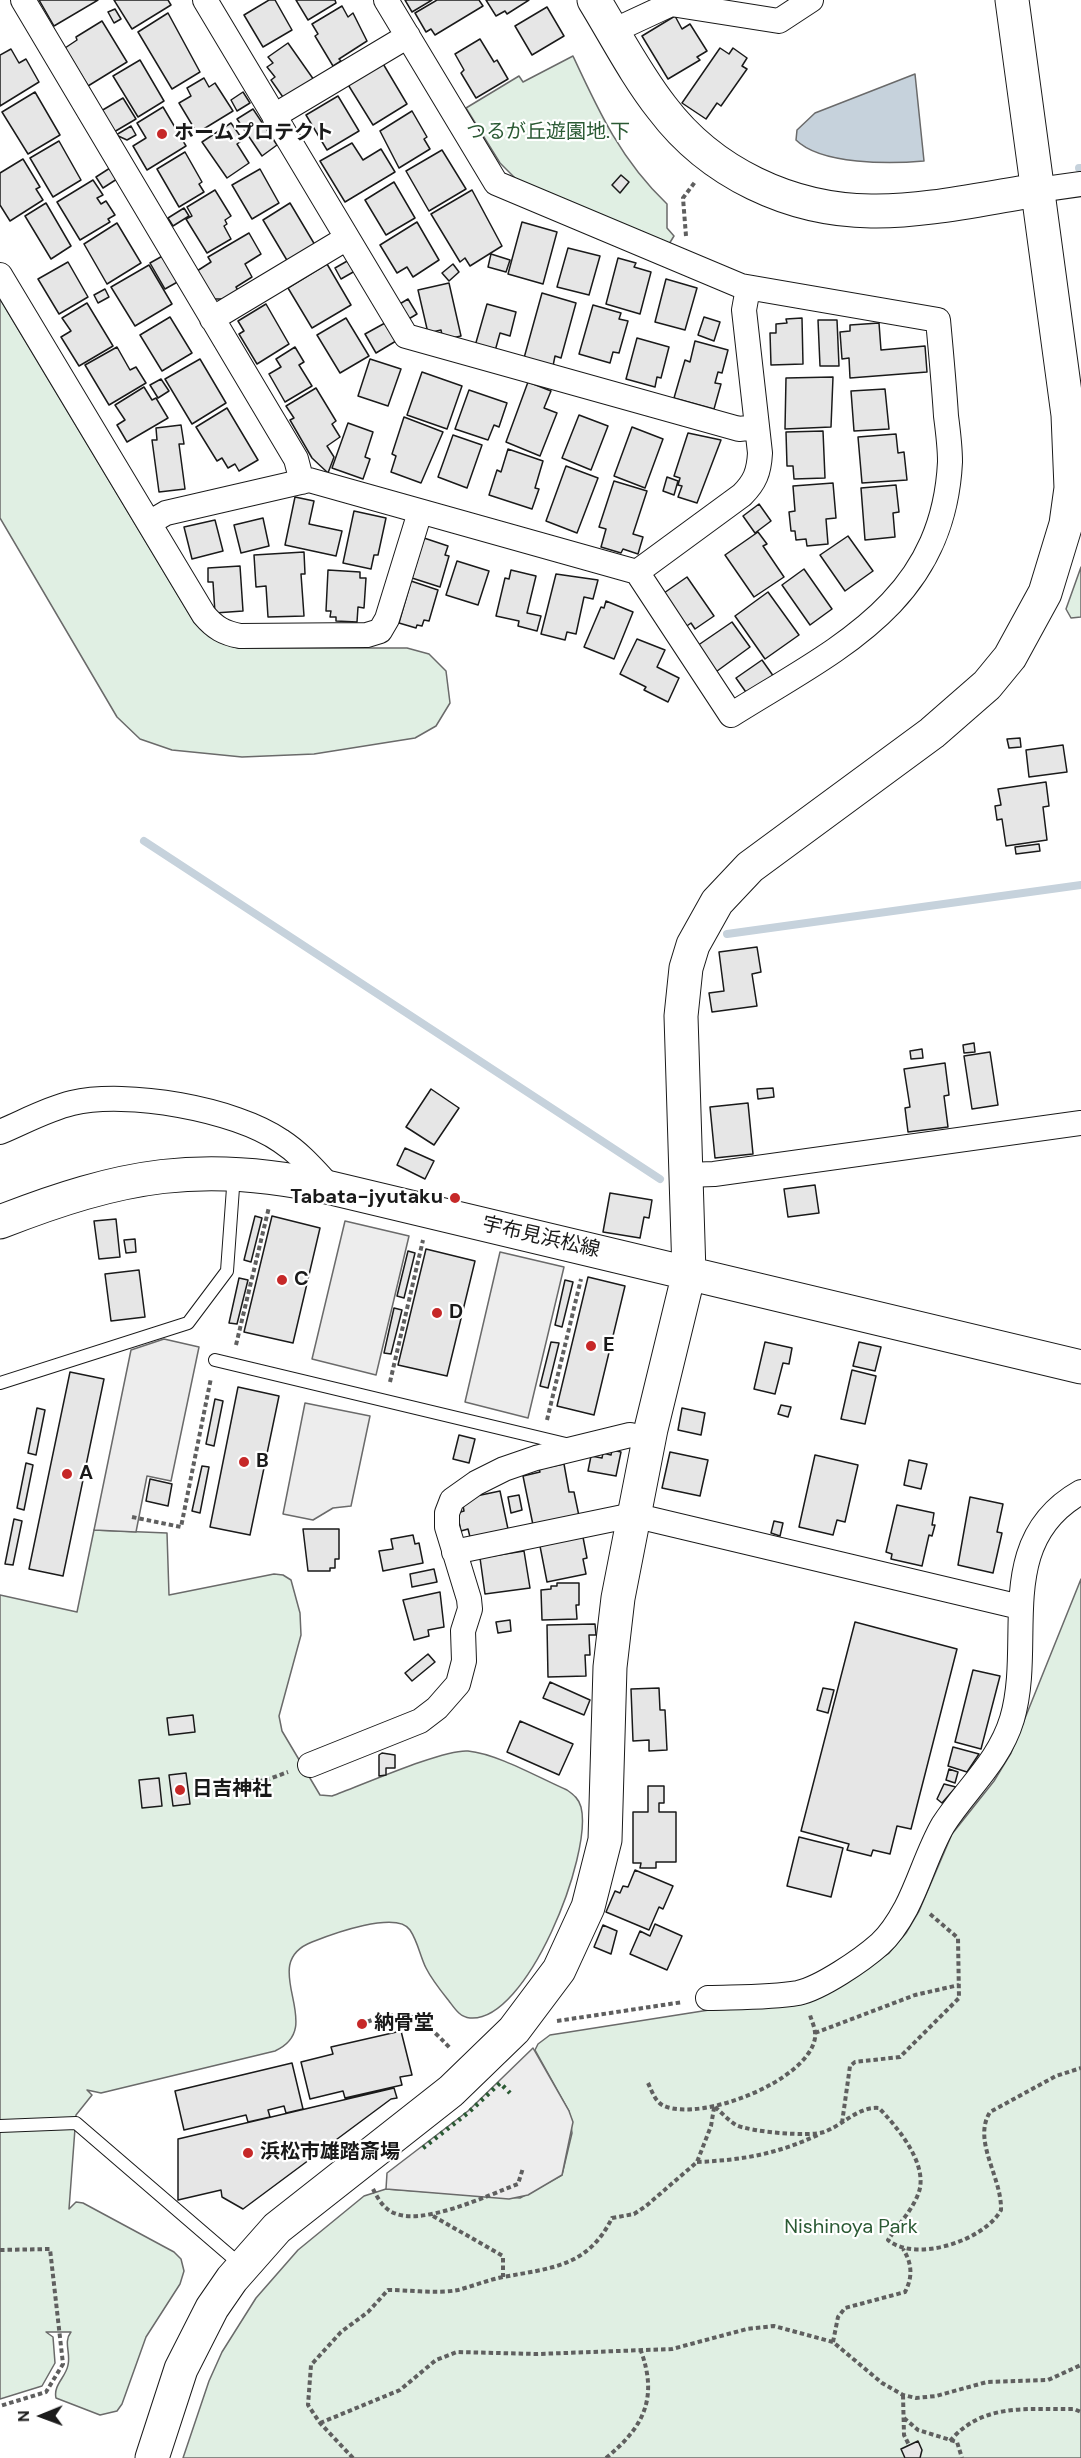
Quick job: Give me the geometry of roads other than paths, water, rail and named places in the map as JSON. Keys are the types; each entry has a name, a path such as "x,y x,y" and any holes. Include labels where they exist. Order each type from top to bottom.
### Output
{"street":[{"path":"22,0 296,459 302,482"},
{"path":"205,0 406,336 739,429 757,427"},
{"path":"149,523 166,513 309,480 637,572 731,715 858,635 881,616 901,595 931,545 941,518 950,460 938,320 748,288 496,183 386,0"},
{"path":"594,0 657,100 682,132 729,170 756,185 784,196 843,210 873,211 1081,184"},
{"path":"613,31 679,2 779,21 811,0"},
{"path":"152,2458 177,2380 195,2338 212,2308 242,2266 286,2220 451,2091 514,2030 540,1998 575,1939 588,1907 605,1840 612,1644 633,1515 689,1273 682,992 693,945 708,916 732,884 750,867 932,733 967,704 1010,657 1046,594 1066,524 1072,451 1012,0"},
{"path":"274,116 408,36"},
{"path":"212,319 347,238"},
{"path":"0,274 204,615 214,626 226,633 240,636 367,635 380,632 387,620 420,512"},
{"path":"637,572 742,495 753,484 759,469 760,453 744,310 748,288"},
{"path":"0,1132 52,1109 95,1099 139,1100 216,1113 260,1128 299,1154 331,1188"},
{"path":"686,1175 714,1174 1081,1123"},
{"name":"宇布見浜松線","path":"0,1222 62,1198 130,1180 165,1175 234,1173 299,1181 1081,1367"},
{"path":"310,1765 420,1720 437,1708 458,1683 464,1661 463,1631 470,1609 447,1527 447,1513 452,1500 462,1491 520,1463 630,1435 649,1439"},
{"path":"708,1998 800,1992 816,1986 880,1944 896,1926 942,1828 1000,1748 1012,1719 1018,1689 1020,1607 1025,1569 1040,1531 1052,1515 1081,1492"},
{"path":"454,1552 633,1515 1020,1607"}],"lane":[{"path":"0,1383 188,1323 227,1271 234,1173"},
{"path":"215,1360 580,1447"},
{"path":"0,2126 76,2123 242,2266"}],"waterway":[{"path":"144,841 660,1179"},
{"path":"727,934 1081,885"}],"place":[{"name":"ホームプロテクト","path":"162,134"},
{"name":"Tabata-jyutaku","path":"455,1198"},
{"name":"C","path":"282,1280"},
{"name":"D","path":"437,1313"},
{"name":"E","path":"591,1346"},
{"name":"B","path":"244,1462"},
{"name":"A","path":"67,1474"},
{"name":"日吉神社","path":"180,1790"},
{"name":"納骨堂","path":"362,2024"},
{"name":"浜松市雄踏斎場","path":"248,2153"}],"park label":[{"name":"つるが丘遊園地.下","path":"548,133"},
{"name":"Nishinoya Park","path":"851,2228"}]}
